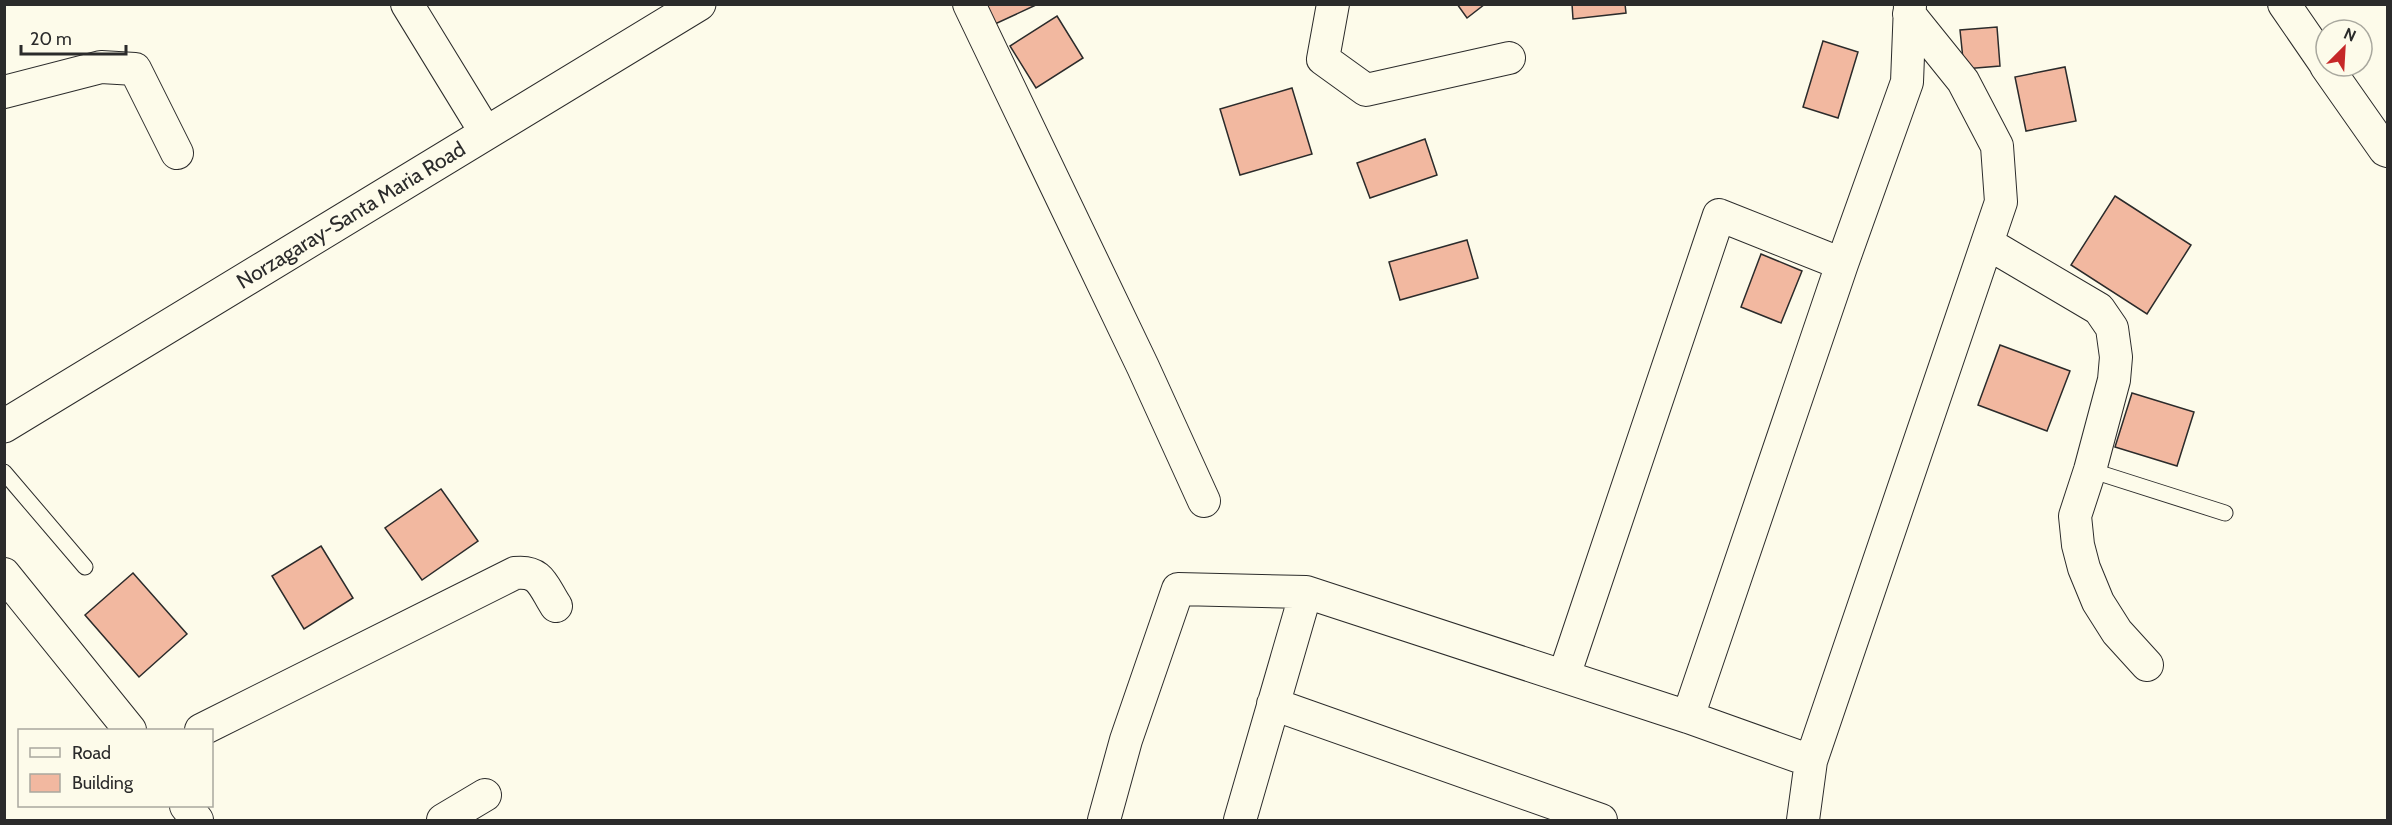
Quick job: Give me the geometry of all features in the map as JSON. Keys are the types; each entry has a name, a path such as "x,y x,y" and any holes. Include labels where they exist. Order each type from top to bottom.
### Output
{"main road":[{"name":"Norzagaray-Santa Maria Road","path":"4,426 699,4"}],"street":[{"path":"407,4 486,133"},
{"path":"969,4 1143,367 1204,501"},
{"path":"1333,4 1323,59 1366,90 1509,58"},
{"path":"2284,4 2314,48"},
{"path":"1803,820 1811,762 2001,202 1997,146 1963,81 1909,9"},
{"path":"1688,717 1842,264 1907,82 1909,9"},
{"path":"4,92 101,67 135,69 177,153"},
{"path":"2335,78 2386,150"},
{"path":"1564,676 1719,215 1842,264"},
{"path":"1986,243 2099,309 2112,328 2116,357 2114,380 2075,516 2078,545 2084,568 2098,602 2117,632 2147,665"},
{"path":"203,729 514,573 528,572 538,577 556,606"},
{"path":"4,574 129,729"},
{"path":"1104,820 1126,740 1178,589 1306,592 1688,717 1811,762"},
{"path":"1240,820 1306,592"},
{"path":"1273,704 1601,820"},
{"path":"443,820 485,795"},
{"path":"187,807 197,820"}],"lane":[{"path":"2090,470 2225,513"},
{"path":"4,472 85,567"}],"building":[{"path":"986,4 1038,4 995,24"},
{"path":"1457,4 1485,4 1467,18"},
{"path":"1572,4 1625,4 1626,13 1573,19"},
{"path":"1057,16 1083,58 1036,88 1010,46"},
{"path":"1997,27 2000,66 1964,69 1960,30"},
{"path":"1823,41 1858,52 1838,118 1803,107"},
{"path":"2065,67 2076,121 2026,131 2015,77"},
{"path":"1292,88 1312,154 1240,175 1220,109"},
{"path":"1425,139 1437,175 1370,198 1357,163"},
{"path":"2115,196 2191,245 2147,314 2071,265"},
{"path":"1467,240 1478,278 1400,300 1389,262"},
{"path":"1761,254 1802,271 1781,323 1741,307"},
{"path":"2000,345 2070,371 2047,431 1978,405"},
{"path":"2132,393 2194,412 2177,466 2115,447"},
{"path":"441,489 478,541 422,580 385,528"},
{"path":"321,546 353,598 304,629 272,576"},
{"path":"133,573 187,634 139,677 85,615"}]}
